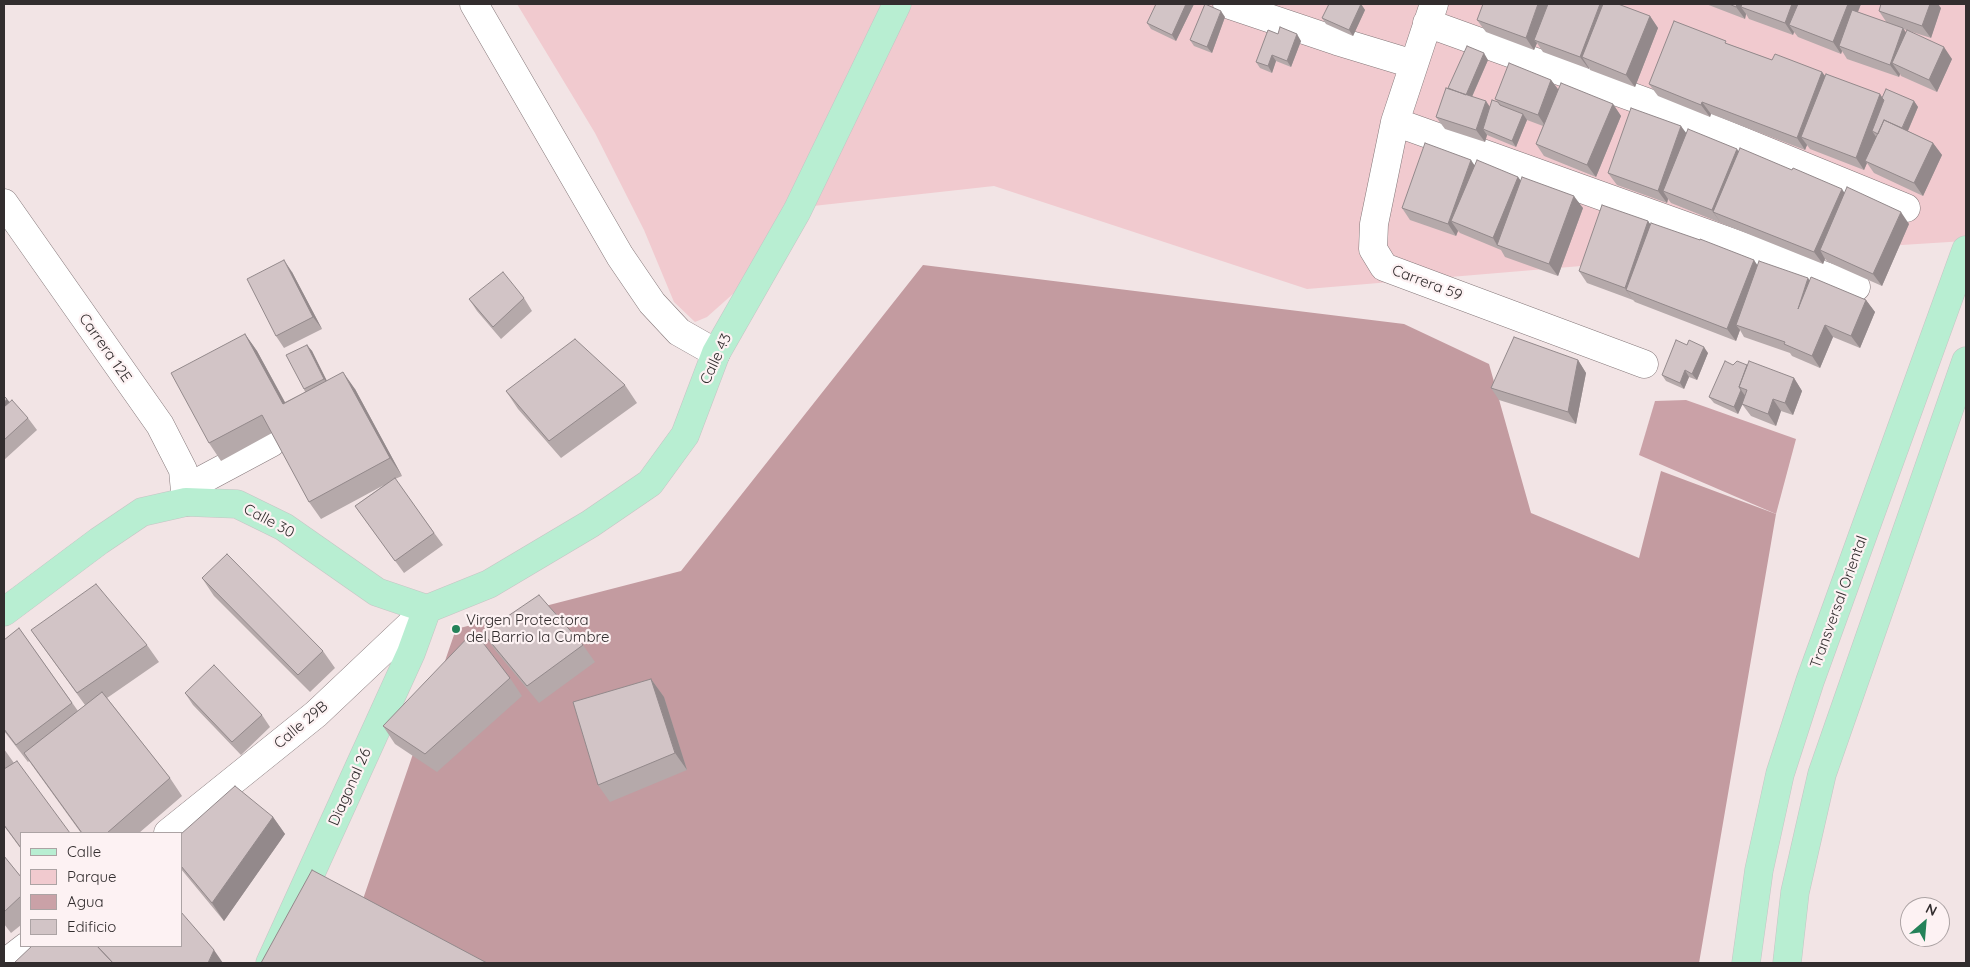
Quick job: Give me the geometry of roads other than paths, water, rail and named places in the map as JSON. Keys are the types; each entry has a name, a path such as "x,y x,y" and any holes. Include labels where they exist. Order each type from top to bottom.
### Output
{"main road":[{"name":"Calle 43","path":"427,609 489,584 590,524 650,483 686,435 716,353 772,258 897,4"},
{"name":"Transversal Oriental","path":"1746,963 1759,870 1780,774 1810,681 1966,250"},
{"path":"1787,963 1795,892 1822,774 1966,360"},
{"name":"Calle 30","path":"4,612 99,541 142,512 186,495 236,504 284,527 377,592 427,609"},
{"name":"Diagonal 26","path":"270,963 411,653 427,609"}],"street":[{"path":"474,4 620,256 652,303 679,332 716,353"},
{"path":"1227,4 1413,64"},
{"path":"1431,13 1906,208"},
{"name":"Carrera 59","path":"1431,13 1395,122 1374,224 1373,249 1384,266 1644,364"},
{"path":"1395,122 1856,287"},
{"name":"Carrera 12E","path":"4,203 160,425 183,470 186,495"},
{"path":"186,495 270,443"},
{"name":"Calle 29B","path":"169,832 316,714 427,609"},
{"path":"6,963 26,947"}],"water":[{"path":"1686,400 1796,439 1776,514 1639,455 1655,401"}],"place":[{"name":"Virgen Protectora del Barrio la Cumbre","path":"456,629"}]}
